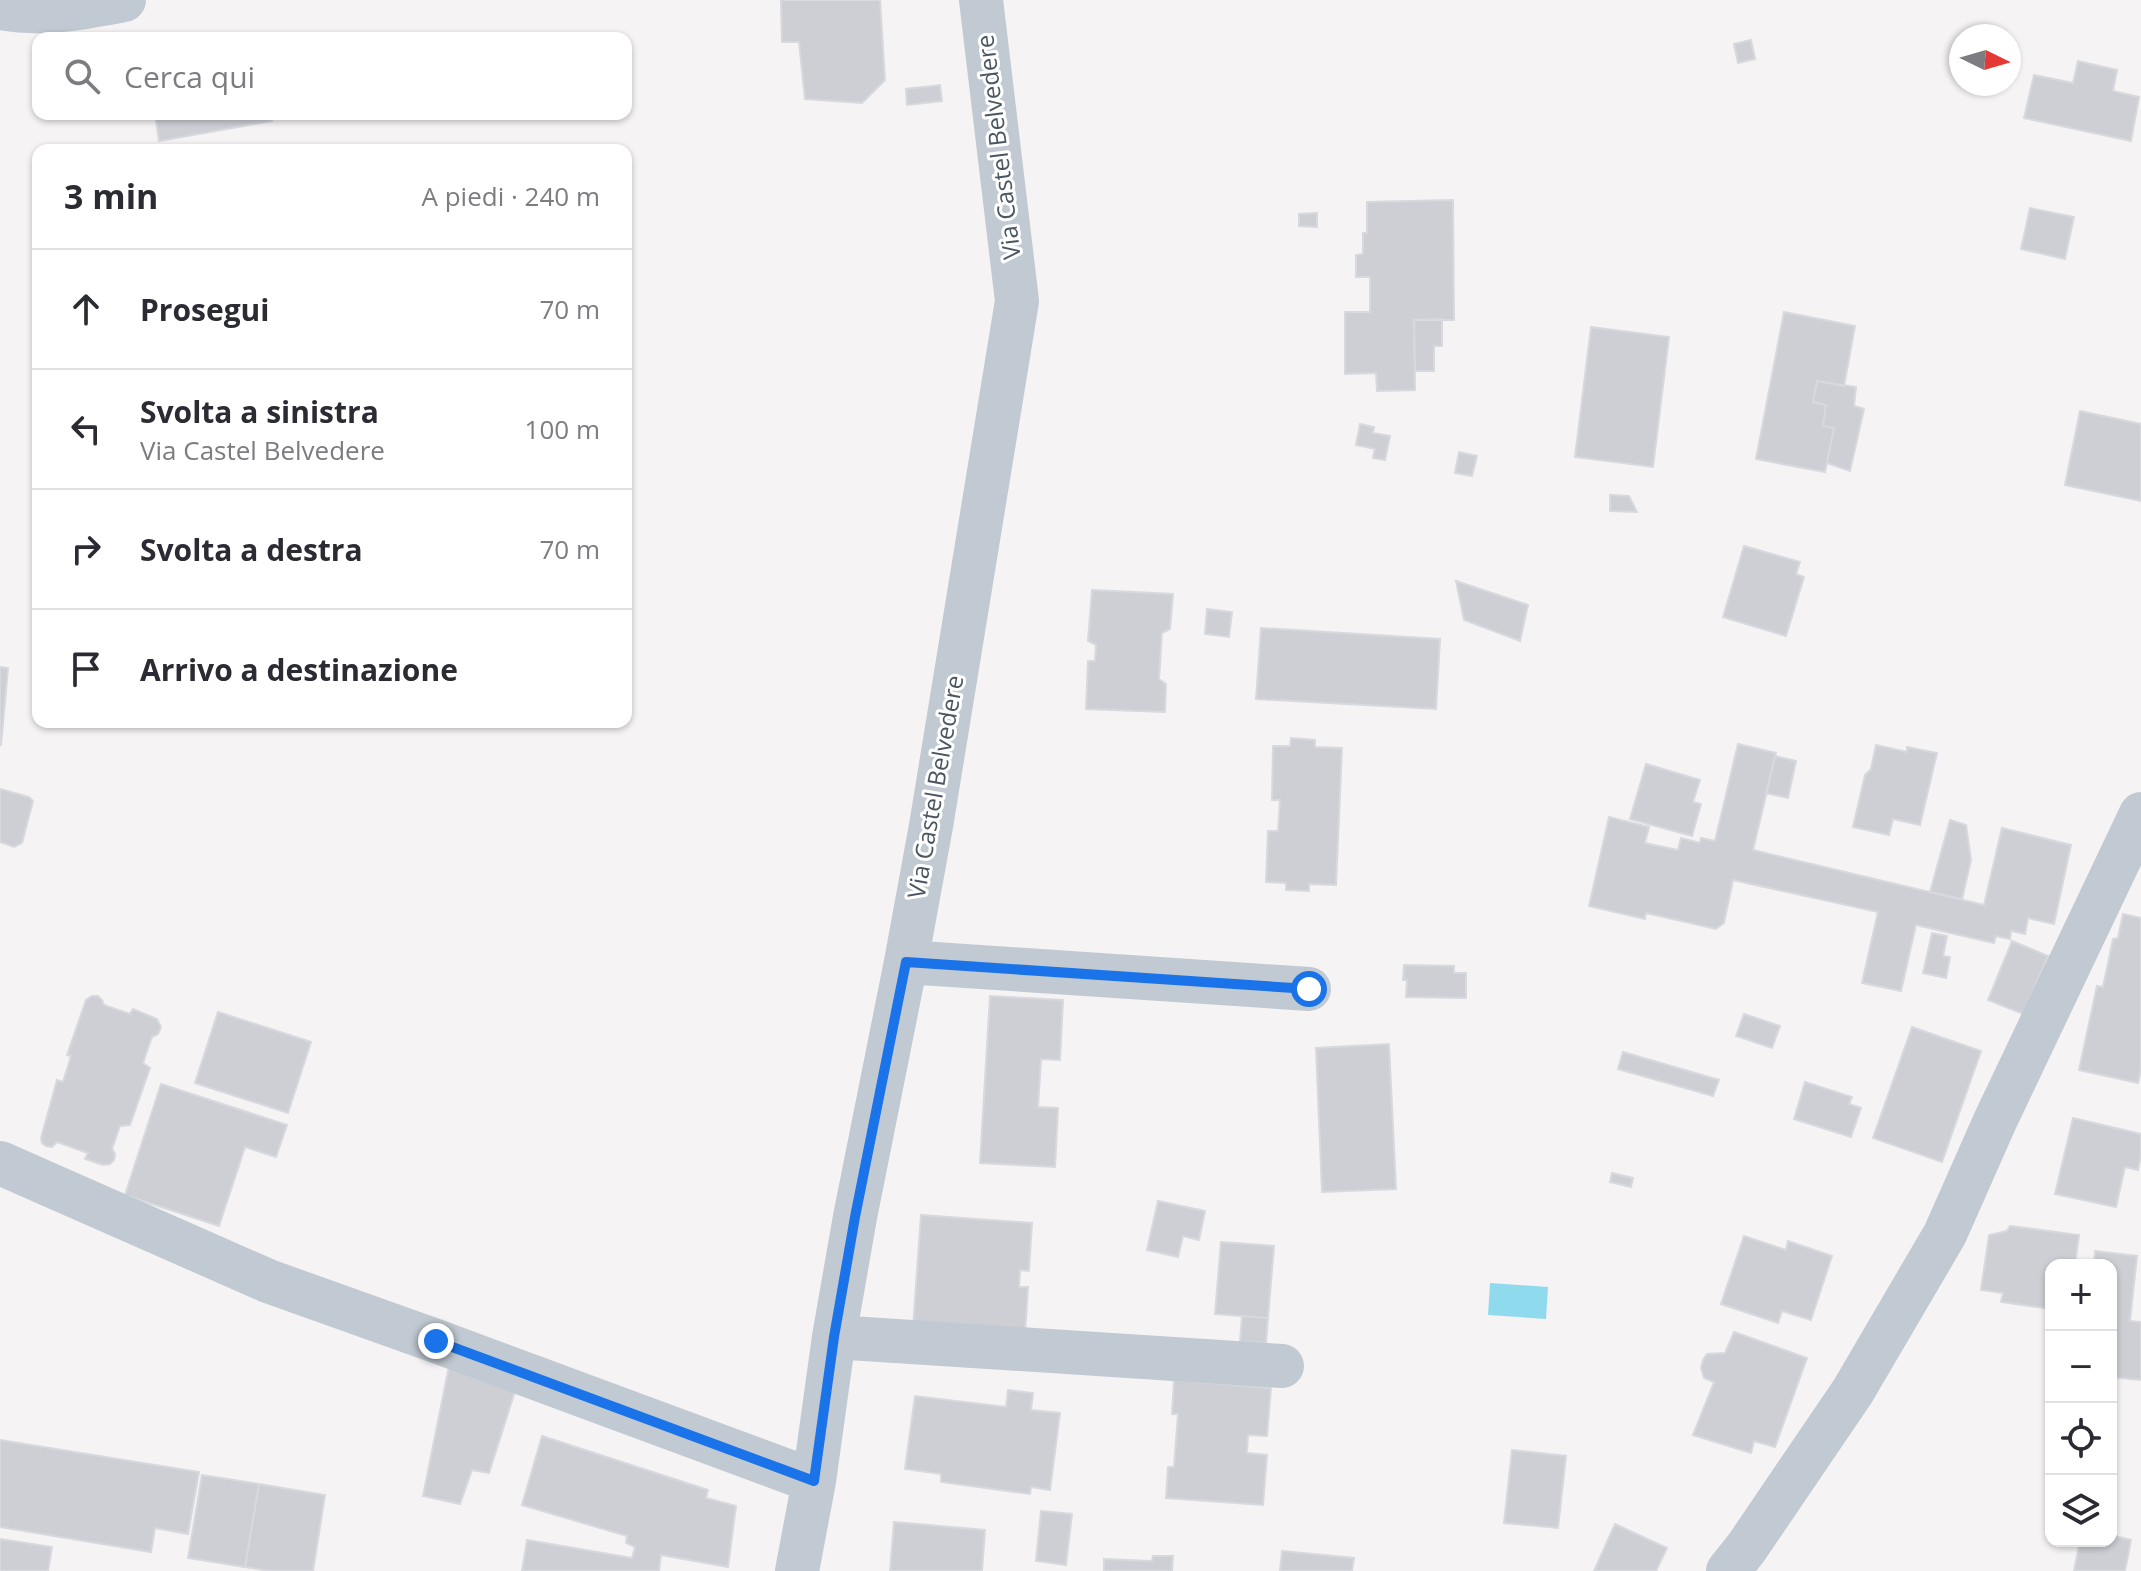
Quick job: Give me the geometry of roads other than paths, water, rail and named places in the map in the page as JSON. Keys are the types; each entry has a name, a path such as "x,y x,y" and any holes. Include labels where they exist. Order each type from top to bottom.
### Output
{"street":[{"path":"0,8 23,12 67,10 124,0"},
{"name":"Via Castel Belvedere","path":"797,1571 855,1217 931,826 1017,301 981,0"},
{"path":"1728,1571 1853,1391 1945,1234 1995,1121 2141,814"},
{"path":"906,962 1309,989"},
{"path":"0,1163 268,1281 814,1481"},
{"path":"834,1337 1282,1366"}],"water":[{"path":"1490,1283 1548,1287 1546,1319 1488,1315"}]}
